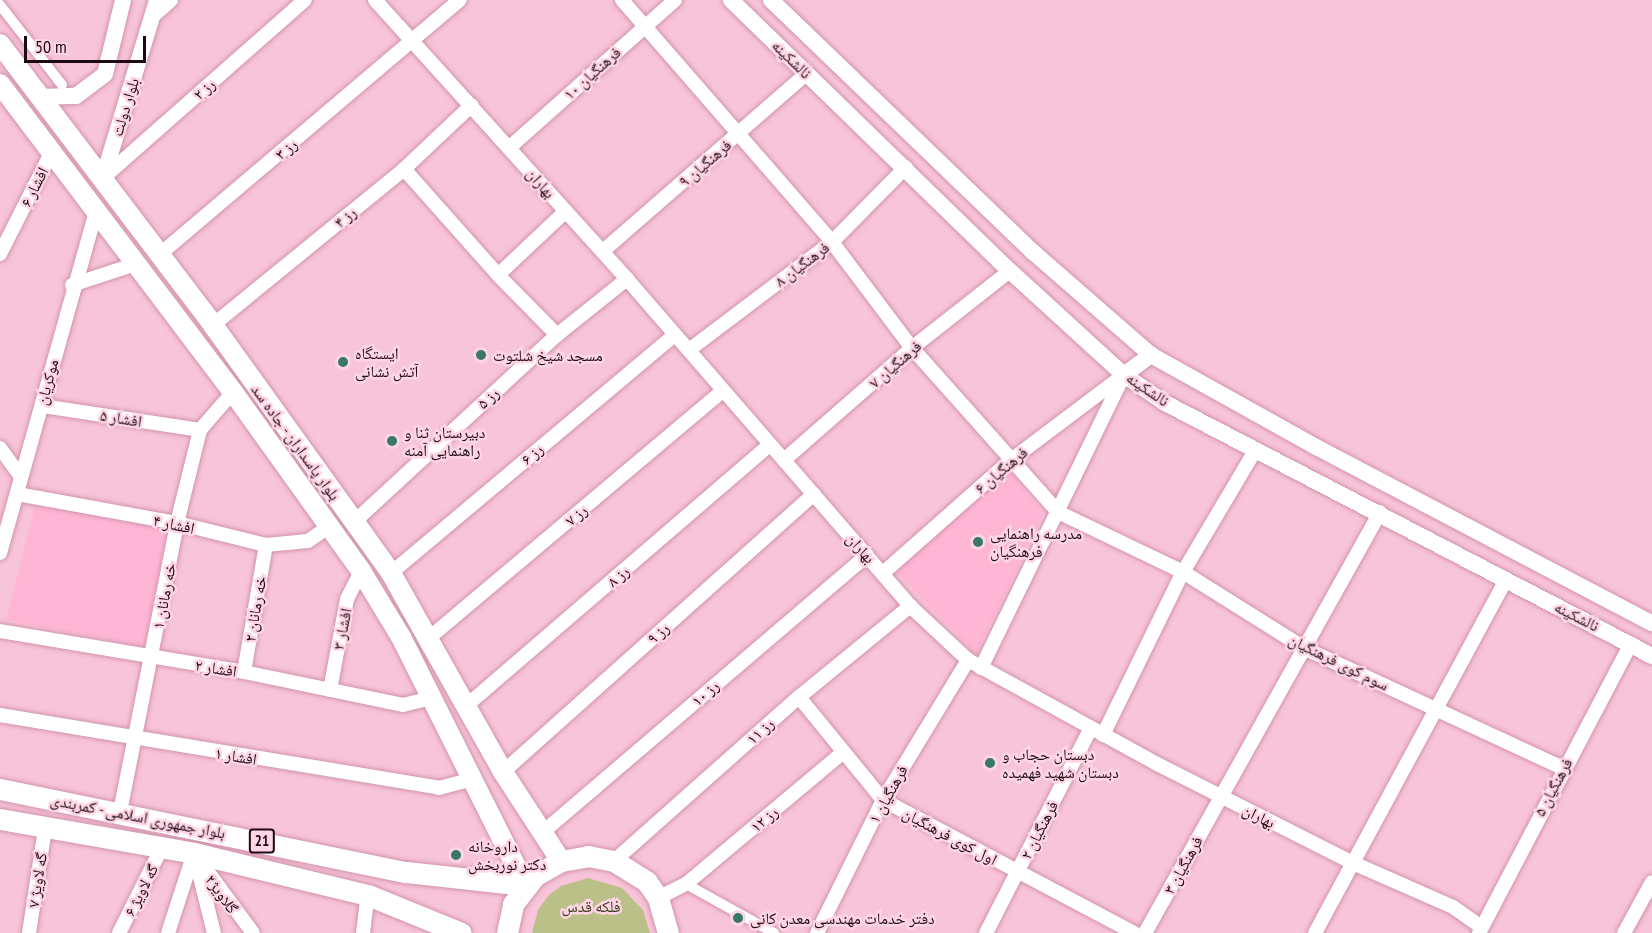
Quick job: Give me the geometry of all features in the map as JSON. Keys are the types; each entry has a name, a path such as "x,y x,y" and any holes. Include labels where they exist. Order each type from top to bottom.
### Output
{"main road":[{"name":"بلوار پاسداران - جاده سد","path":"0,44 213,325 270,408 392,573 502,772 561,861"},
{"name":"بلوار پاسداران - جاده سد","path":"0,84 233,392 361,571 400,636 525,885"},
{"path":"251,420 270,408"},
{"name":"بلوار جمهوری اسلامی - کمربندی","path":"0,789 406,872 525,885"},
{"name":"بلوار جمهوری اسلامی - کمربندی","path":"0,819 194,853 368,895 461,933"},
{"path":"507,933 513,904 525,885 561,861 588,856 614,861 647,882 658,898 668,933"}],"street":[{"name":"بلوار دولت","path":"40,97 76,96 105,74 123,0"},
{"name":"بلوار دولت","path":"103,178 157,0"},
{"path":"151,18 171,0"},
{"name":"رز ۲","path":"103,178 305,0"},
{"name":"بهاران","path":"375,0 603,251 673,336 689,350 769,445 884,572 910,606 968,660 1221,796 1353,863 1453,907 1479,930"},
{"name":"رز ۳","path":"159,255 413,43 460,0"},
{"path":"622,0 832,242 912,348 1058,512"},
{"name":"فرهنگیان ۱۰","path":"510,147 675,0"},
{"name":"نالشکینه","path":"731,0 906,167 1010,271 1124,375 1165,403 1380,512 1652,656"},
{"name":"نالشکینه","path":"771,0 1033,252 1150,355 1652,623"},
{"path":"0,5 62,85"},
{"path":"806,74 827,54"},
{"name":"فرهنگیان ۹","path":"603,251 806,74"},
{"name":"رز ۴","path":"213,325 404,169 472,105"},
{"name":"افشار ۶","path":"0,254 52,151"},
{"name":"فرهنگیان ۸","path":"689,350 832,242 906,167"},
{"path":"404,169 498,275 557,335"},
{"name":"موکریان","path":"0,553 42,405 72,285 96,211"},
{"path":"498,275 566,211"},
{"path":"72,285 136,264"},
{"name":"فرهنگیان ۷","path":"784,460 912,348 1010,271"},
{"name":"رز ۵","path":"354,522 557,335 627,279"},
{"name":"رز ۶","path":"392,573 673,336"},
{"path":"981,668 1124,375 1150,355"},
{"name":"فرهنگیان ۶","path":"884,572 1011,460 1124,375"},
{"name":"رز ۷","path":"429,638 722,391"},
{"name":"خه رمانان ۱","path":"120,812 177,523 200,430 233,392"},
{"name":"افشار ۵","path":"42,405 200,430"},
{"name":"رز ۸","path":"466,706 769,445"},
{"path":"0,448 20,476"},
{"name":"فرهنگیان ۲","path":"986,933 1183,572 1256,449"},
{"path":"1380,512 1394,487"},
{"name":"افشار ۴","path":"16,494 177,523 266,545 308,541 328,527"},
{"name":"رز ۹","path":"502,772 814,494"},
{"name":"سوم کوی فرهنگیان","path":"1058,512 1183,572 1304,648 1563,768"},
{"name":"فرهنگیان ۳","path":"1145,933 1380,512"},
{"name":"خه رمانان ۲","path":"244,672 266,545"},
{"name":"رز ۱۰","path":"543,832 867,555"},
{"name":"افشار ۳","path":"330,690 347,598 361,571"},
{"path":"1315,933 1439,710 1506,580"},
{"name":"رز ۱۱","path":"614,861 799,697 910,606"},
{"name":"افشار ۲","path":"0,631 244,672 403,705 431,698"},
{"name":"فرهنگیان ۵","path":"1479,930 1631,643"},
{"name":"فرهنگیان ۱","path":"817,933 883,800 968,660"},
{"name":"اول کوی فرهنگیان","path":"799,697 842,753 883,800 1134,933"},
{"name":"افشار ۱","path":"0,715 134,740 439,788 472,779"},
{"name":"رز ۱۲","path":"658,898 686,884 842,753"},
{"name":"گه لاویژ ۷","path":"29,933 45,828"},
{"name":"گه لاویژ ۶","path":"118,933 162,847"},
{"path":"168,933 194,853"},
{"path":"194,853 214,933"},
{"name":"گلاویژ۳","path":"194,853 253,933"},
{"path":"1624,933 1652,882"},
{"path":"686,884 774,933"},
{"path":"363,933 368,895"}],"shaded area":[{"name":"مدرسه راهنمایی فرهنگیان","path":"1009,469 1043,514 976,655 894,569"},
{"path":"36,503 167,529 144,647 6,620"}],"green space":[{"name":"فلکه قدس","path":"588,878 622,888 643,910 650,933 532,933 538,910 549,895 561,886"}],"place":[{"name":"مسجد شیخ شلتوت","path":"481,355"},
{"name":"ایستگاه آتش نشانی","path":"343,362"},
{"name":"دبیرستان ثنا و راهنمایی آمنه","path":"392,441"},
{"name":"مدرسه راهنمایی فرهنگیان","path":"978,542"},
{"name":"دبستان حجاب و دبستان شهید فهمیده","path":"990,763"},
{"name":"داروخانه دکتر نوربخش","path":"456,855"},
{"name":"دفتر خدمات مهندسی معدن کانی","path":"738,918"}]}
